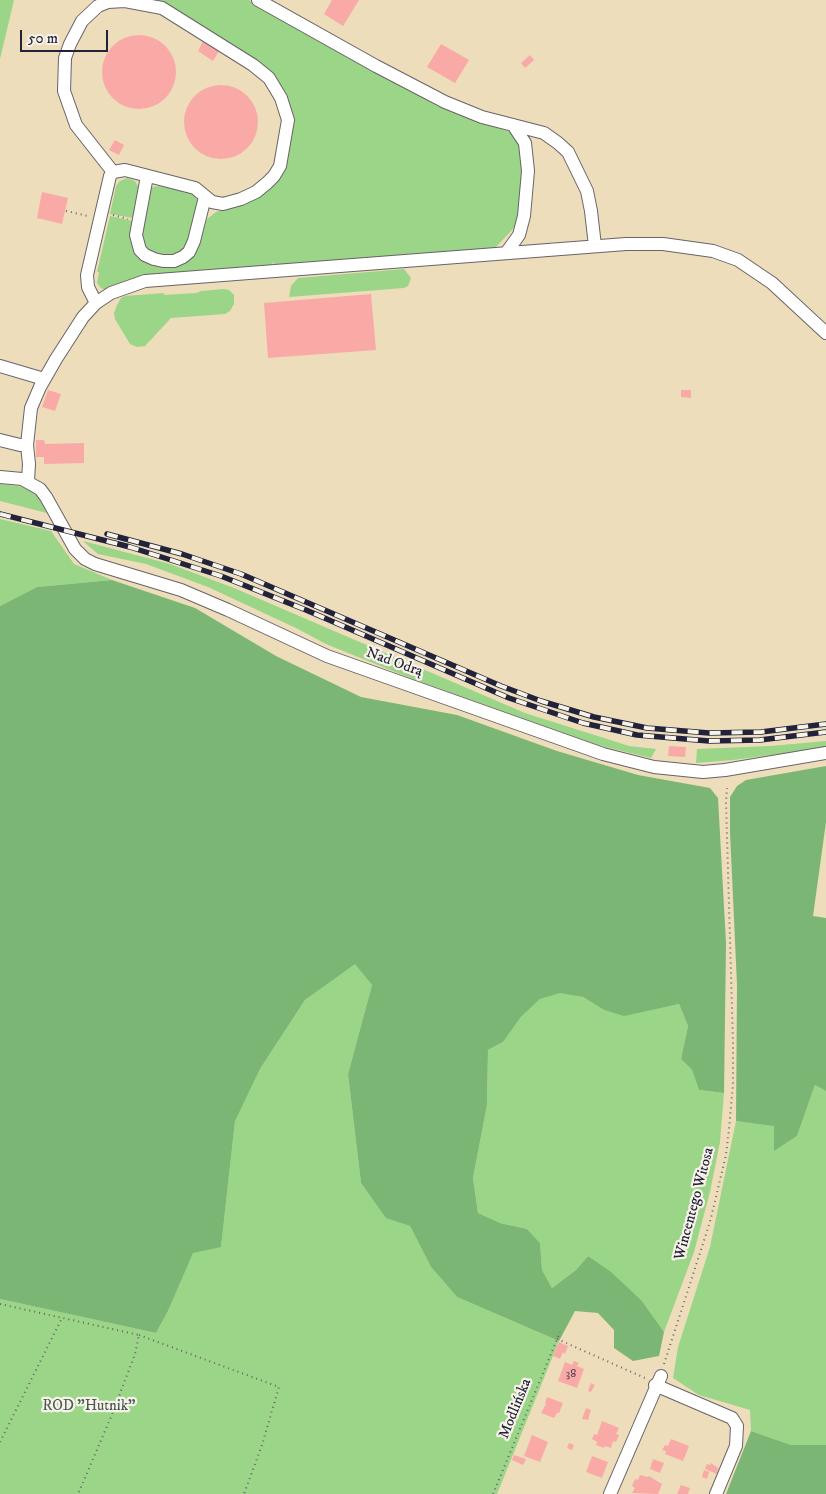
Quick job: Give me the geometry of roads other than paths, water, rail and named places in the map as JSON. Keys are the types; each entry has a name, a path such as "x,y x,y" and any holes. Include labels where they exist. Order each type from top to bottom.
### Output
{"street":[{"path":"258,0 445,102 482,117 544,133 568,152 587,191 591,206 595,246"},
{"path":"96,303 88,287 87,275 110,176 114,172 125,170 194,188 212,202 223,204 241,199 256,192 274,176 280,166 288,120 281,98 269,78 253,65 162,8 125,1 97,3 82,21 70,44 65,58 64,91 76,125 114,172"},
{"path":"506,253 519,235 524,216 528,171 526,143 513,126"},
{"path":"147,176 136,235 140,250 145,255 154,259 174,261 189,252 194,241 205,197"},
{"path":"0,477 28,481 27,445 31,408 44,379 75,330 96,303 111,293 125,287 159,279 595,246 626,244 670,245 714,251 738,260 772,283 826,333"},
{"path":"0,366 44,379"},
{"path":"0,440 27,445"},
{"name":"Nad Odrą","path":"28,481 42,492 75,549 90,562 182,590 326,656 584,747 654,767 703,772 826,753"},
{"path":"610,1494 658,1381 732,1418 737,1426 736,1446 716,1494"}],"railway":[{"path":"0,514 130,547 221,576 306,610 509,698 583,723 637,735 709,741 760,740 826,732"},
{"path":"107,534 182,554 241,574 501,686 541,701 594,717 647,728 709,733 761,732 826,724"}],"park label":[{"name":"ROD \"Hutnik\"","path":"89,1407"}]}
